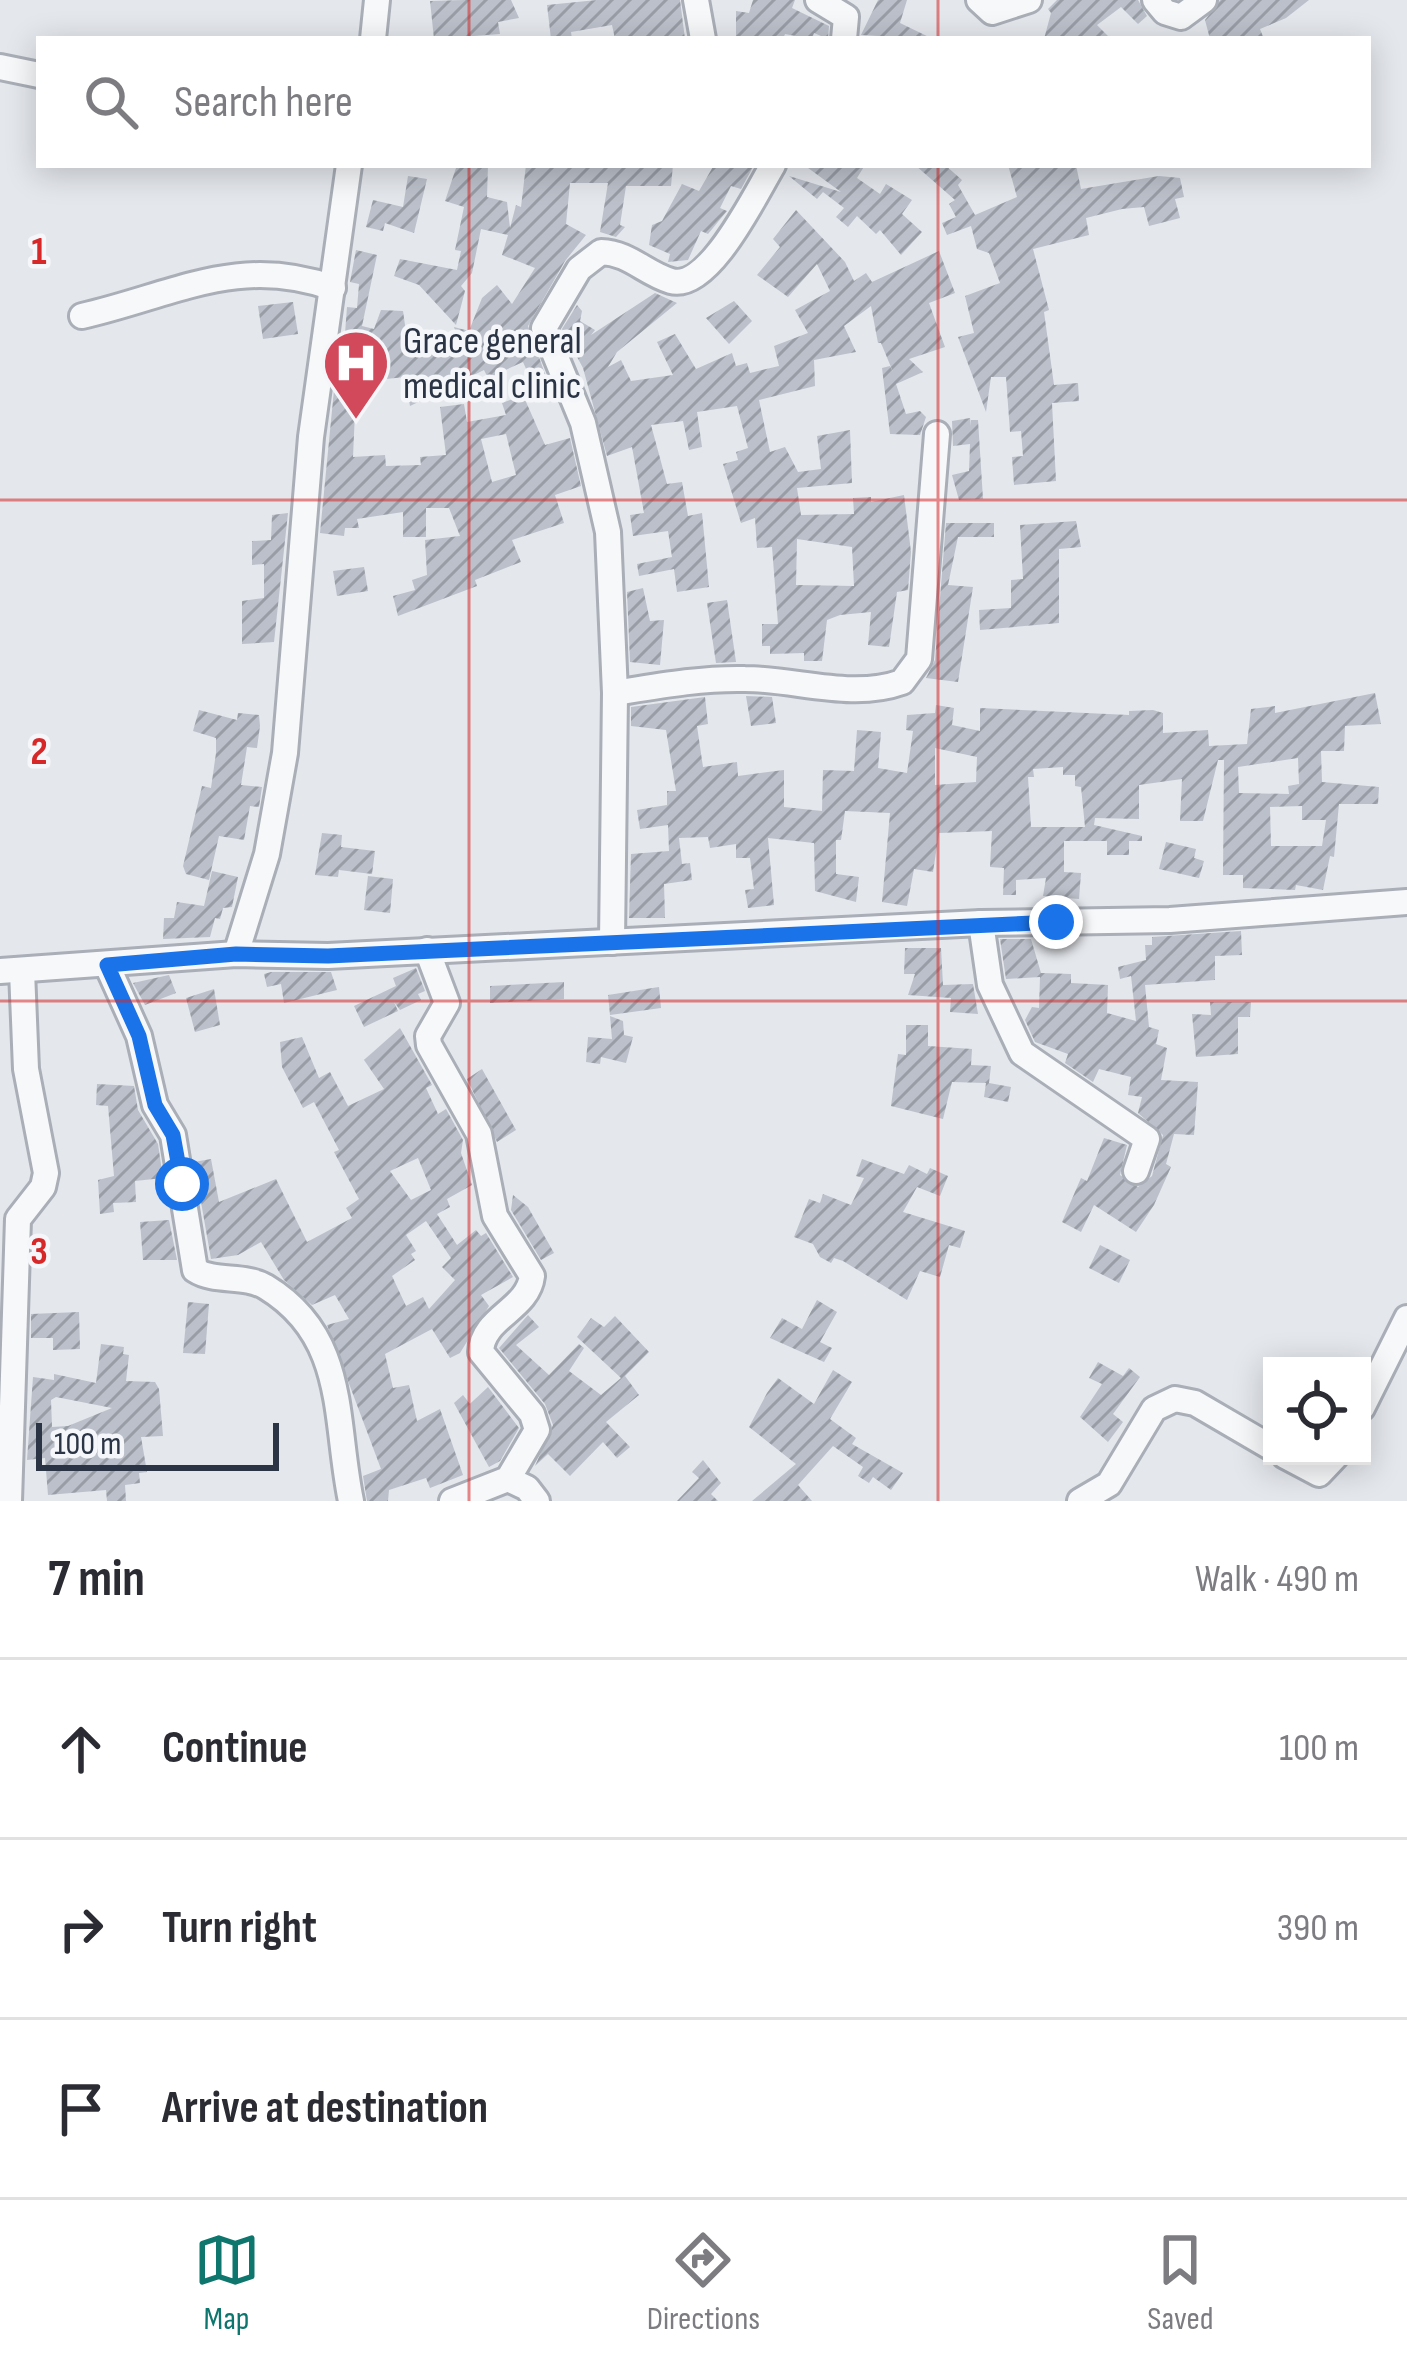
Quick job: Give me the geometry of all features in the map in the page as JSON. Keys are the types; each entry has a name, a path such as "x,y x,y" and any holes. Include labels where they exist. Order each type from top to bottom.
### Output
{"street":[{"path":"373,36 377,0"},
{"path":"696,0 703,36"},
{"path":"818,0 846,16 844,36"},
{"path":"979,0 992,12 1029,0"},
{"path":"1154,0 1165,12 1181,17 1204,0"},
{"path":"0,67 36,74"},
{"path":"236,954 268,854 285,753 311,437 349,168"},
{"path":"612,942 615,693 602,490 565,373 544,336 545,321 579,269 601,252 621,254 673,282 691,280 718,255 771,168"},
{"path":"82,316 228,275 272,272 333,288"},
{"path":"615,693 711,680 844,689 902,682 919,659 937,434"},
{"path":"9,1501 18,1219 43,1187 46,1173 11,971 236,954 328,956 981,923 1169,920 1407,902"},
{"path":"981,923 990,986 1022,1053 1147,1139 1136,1171"},
{"path":"427,950 447,1003 428,1036 429,1045 479,1134 495,1216 532,1276 527,1292 481,1342 490,1369 538,1424 508,1479 452,1501"},
{"path":"107,965 139,1036 155,1105 173,1135 195,1270 261,1284 299,1311 336,1381 352,1501"},
{"path":"1371,1390 1407,1318"},
{"path":"1080,1501 1109,1484 1154,1409 1174,1399 1195,1403 1263,1443"},
{"path":"1302,1465 1319,1474 1328,1465"},
{"path":"508,1479 527,1488 537,1501"}],"building":[{"path":"511,0 519,18 498,22 500,34 434,36 430,1"},
{"path":"680,0 685,36 614,36 612,25 571,32 572,36 551,36 547,5"},
{"path":"753,0 795,0 792,8 829,26 828,36 736,36 736,11 749,13"},
{"path":"878,0 907,0 900,23 927,36 879,36 861,35"},
{"path":"1057,0 1138,0 1147,16 1138,24 1121,7 1097,25 1108,36 1045,36 1048,9"},
{"path":"1220,0 1309,0 1286,18 1260,29 1263,36 1209,36 1205,20"},
{"path":"456,168 488,168 487,197 507,202 510,228 516,205 521,207 526,168 673,168 671,186 626,186 620,225 625,227 616,237 600,232 608,183 570,183 566,224 586,235 565,261 528,326 545,374 531,380 523,362 488,378 484,370 410,406 405,377 386,379 383,351 344,347 347,307 357,308 359,284 350,282 356,250 377,255 362,326 374,329 381,310 403,311 408,346 430,339 435,355 462,352 454,327 469,331 482,298 497,285 512,304 535,268 502,255 508,235 481,229 472,273 461,286 465,291 456,325 419,285 394,276 400,259 457,270 461,251 455,250 464,207 445,201"},
{"path":"712,168 752,168 741,189 731,186 720,208 727,211 708,234 701,231 688,260 668,262 670,254 649,245 652,225 662,221 682,184 699,191"},
{"path":"808,168 863,168 857,178 880,194 886,184 912,200 902,214 922,232 901,255 880,230 876,234 857,216 848,227 836,217 844,208 823,192 817,199 789,176 841,192"},
{"path":"918,168 948,168 962,180 958,185 975,215 1017,197 1009,168 1077,168 1081,189 1159,176 1180,178 1184,197 1175,199 1180,218 1149,226 1144,207 1122,209 1086,218 1089,235 1033,249 1049,310 1044,312 1054,385 1078,383 1079,401 1052,403 1056,481 1014,485 1012,457 1023,456 1021,431 1010,432 1006,377 991,377 986,412 958,337 974,333 965,296 1000,283 989,253 977,249 971,226 947,235 942,223 956,217 949,204 955,200"},
{"path":"408,176 427,179 414,233 385,223 383,231 366,227 373,200 403,207"},
{"path":"796,210 845,262 854,281 866,273 872,282 939,251 955,293 929,303 945,347 909,359 923,372 896,384 906,414 920,411 926,417 920,435 890,434 882,368 890,366 893,372 881,343 878,343 871,306 844,326 856,352 814,360 815,386 759,400 770,452 785,447 798,472 821,469 817,436 850,430 852,483 797,488 801,515 854,514 853,498 871,497 871,502 904,495 911,552 908,590 897,592 889,647 868,645 871,612 840,615 827,620 822,661 804,661 804,653 770,654 770,646 762,646 762,624 778,624 772,547 757,548 755,518 741,523 723,464 738,460 736,452 748,448 737,406 697,412 702,447 689,450 683,421 651,425 667,484 682,482 688,516 702,513 709,587 677,592 674,569 639,576 637,564 672,557 668,531 633,536 630,515 644,513 632,447 607,456 583,368 562,329 577,305 582,311 580,321 595,330 591,335 655,293 677,303 617,352 608,367 621,360 631,381 673,375 657,342 675,334 696,369 732,353 736,366 747,363 750,373 779,366 774,346 808,333 795,310 830,291 817,264 788,297 757,275 780,247 773,239","holes":["797,539 852,547 854,586 796,585"]},
{"path":"734,301 752,321 729,344 706,318"},
{"path":"293,302 298,334 263,339 258,306"},
{"path":"356,389 353,457 385,455 386,466 421,465 420,457 446,455 440,407 464,404 467,422 506,415 502,403 523,395 545,445 570,438 581,486 555,495 564,523 512,540 521,562 475,580 477,586 398,616 393,596 415,590 412,580 427,575 425,540 460,536 449,508 426,508 426,537 403,537 403,512 357,519 359,528 345,528 344,536 320,533 334,390","holes":["506,434 516,475 492,482 481,439"]},
{"path":"970,418 971,426 971,420 978,420 983,499 959,500 952,475 969,471 970,444 953,446 952,421"},
{"path":"288,513 274,642 242,644 242,601 264,598 264,564 252,565 252,541 271,540 272,515"},
{"path":"1076,521 1081,547 1059,549 1059,623 980,630 979,610 1011,608 1011,580 1023,579 1020,525"},
{"path":"946,523 994,523 994,537 958,537 948,585 973,587 958,682 926,678 935,660"},
{"path":"364,567 368,591 337,596 333,571"},
{"path":"643,588 650,621 664,620 660,665 630,662 627,592"},
{"path":"727,600 736,662 716,663 707,603"},
{"path":"1375,693 1381,724 1345,726 1344,751 1321,751 1322,782 1379,787 1378,804 1339,804 1334,857 1330,856 1323,890 1296,885 1295,890 1243,888 1243,875 1223,875 1224,760 1218,760 1203,821 1180,821 1182,779 1139,785 1139,819 1095,818 1094,825 1142,836 1142,841 1129,841 1129,855 1107,855 1107,841 1064,841 1064,872 1081,873 1079,899 1043,896 1046,878 1016,880 1016,895 1003,895 1004,868 990,867 992,831 939,833 933,872 914,869 907,906 882,902 890,813 845,811 841,840 836,840 836,874 859,877 856,902 815,891 814,843 768,838 774,905 748,908 745,890 754,889 750,858 736,858 736,844 710,848 708,837 679,838 682,864 690,863 692,880 664,884 665,918 629,918 631,854 669,851 668,825 640,829 637,810 667,805 667,791 676,791 666,730 631,726 631,707 705,697 708,724 697,726 703,767 737,762 738,776 784,770 784,807 822,811 823,770 854,771 857,730 881,732 878,768 907,773 913,731 906,730 907,715 935,713 936,705 954,708 952,725 980,731 980,708 1129,715 1129,711 1153,710 1163,713 1163,733 1208,730 1209,746 1247,744 1251,709 1275,706 1275,713","holes":["935,748 977,757 976,782 935,785","1298,758 1299,784 1288,786 1289,794 1239,793 1238,767","1063,767 1063,775 1075,775 1075,786 1081,787 1085,827 1031,827 1028,777 1034,777 1033,769","1302,806 1302,820 1326,820 1322,846 1271,846 1270,807"]},
{"path":"746,696 772,697 776,723 751,726"},
{"path":"199,710 237,720 238,713 259,715 260,726 257,748 247,747 241,785 262,787 259,807 250,806 244,840 219,836 209,880 186,874 183,866 202,786 211,788 216,753 216,738 193,731"},
{"path":"322,833 342,835 341,847 375,851 372,874 339,870 338,877 315,875"},
{"path":"1166,842 1196,849 1194,858 1204,861 1199,878 1159,869"},
{"path":"212,871 238,877 232,907 223,908 220,919 215,918 210,937 163,939 164,918 174,918 177,902 204,906"},
{"path":"368,876 393,879 390,913 364,910"},
{"path":"1241,931 1242,955 1215,956 1215,980 1145,985 1149,1027 1159,1030 1156,1044 1167,1048 1161,1080 1198,1082 1194,1135 1174,1134 1166,1164 1171,1167 1154,1205 1136,1232 1094,1205 1081,1232 1062,1222 1081,1178 1087,1181 1104,1138 1127,1145 1120,1175 1138,1187 1152,1176 1163,1135 1138,1113 1142,1097 1128,1095 1131,1077 1099,1069 1093,1082 1065,1063 1068,1054 1035,1042 1025,1020 1032,1007 1039,1008 1040,977 1006,979 1000,939 1031,939 1041,973 1071,974 1071,983 1108,985 1107,1013 1136,1021 1131,976 1120,979 1118,967 1146,960 1145,945 1152,945 1152,937"},
{"path":"905,948 941,948 943,985 973,984 978,1014 950,1012 951,998 908,995 915,974 904,974"},
{"path":"416,968 425,991 418,994 421,1000 400,1010 394,1002 398,1011 364,1027 354,1006 396,986 393,978"},
{"path":"331,972 337,990 284,1003 281,984 267,987 264,974"},
{"path":"169,975 176,993 145,1005 133,983"},
{"path":"564,982 564,999 490,1003 490,986"},
{"path":"659,987 661,1008 610,1015 608,995"},
{"path":"214,989 220,1025 195,1032 186,998"},
{"path":"1210,1002 1251,1002 1250,1017 1238,1017 1238,1054 1196,1057 1192,1014 1211,1015"},
{"path":"610,1016 623,1021 624,1035 633,1037 626,1063 601,1057 600,1064 586,1062 588,1037 612,1039"},
{"path":"906,1025 928,1025 928,1046 972,1049 971,1065 991,1066 989,1083 1011,1087 1008,1102 984,1097 986,1083 952,1082 943,1119 891,1106 898,1054 906,1055"},
{"path":"400,1028 432,1085 426,1088 438,1114 446,1109 463,1140 461,1153 472,1185 447,1199 450,1207 437,1214 457,1245 476,1230 481,1236 486,1233 513,1277 481,1295 489,1306 460,1353 450,1358 432,1329 385,1354 393,1388 409,1385 417,1421 440,1409 463,1475 430,1488 426,1478 389,1490 388,1501 367,1501 363,1476 381,1469 327,1325 349,1319 335,1295 312,1305 284,1280 261,1242 238,1255 211,1259 194,1162 211,1159 219,1202 276,1179 307,1242 352,1218 346,1208 359,1199 334,1152 339,1150 314,1102 303,1108 282,1067 280,1042 302,1037 319,1078 330,1072 348,1106 384,1089 364,1060","holes":["418,1158 431,1190 411,1200 390,1171","426,1221 451,1258 442,1267 455,1280 429,1309 423,1297 406,1306 392,1276 415,1260 411,1254 416,1251 406,1235"]},
{"path":"482,1069 516,1130 497,1142 467,1079"},
{"path":"97,1084 134,1086 138,1110 158,1144 163,1178 135,1181 136,1202 113,1203 114,1212 100,1214 98,1180 114,1176 108,1106 96,1105"},
{"path":"862,1159 904,1174 909,1165 927,1174 930,1168 948,1176 940,1196 917,1187 903,1212 965,1231 960,1248 949,1245 940,1277 920,1271 907,1300 843,1261 834,1258 831,1263 820,1257 813,1244 794,1237 809,1199 820,1203 823,1194 851,1205 864,1178 856,1176"},
{"path":"513,1195 528,1207 554,1253 541,1260 511,1210"},
{"path":"169,1220 177,1260 143,1260 140,1222"},
{"path":"1100,1245 1130,1260 1119,1283 1089,1268"},
{"path":"817,1300 837,1312 820,1342 832,1348 824,1362 770,1338 782,1318 802,1329"},
{"path":"188,1302 209,1304 205,1354 183,1353"},
{"path":"79,1312 80,1349 53,1350 53,1338 31,1338 31,1314"},
{"path":"528,1315 539,1327 516,1345 549,1375 579,1344 584,1348 569,1371 601,1395 621,1378 577,1337 591,1318 604,1327 615,1316 649,1352 625,1376 639,1395 606,1422 630,1447 617,1458 603,1442 570,1476 548,1454 535,1466 553,1425 545,1404 499,1348"},
{"path":"101,1344 124,1347 123,1354 129,1355 126,1381 155,1382 159,1389 163,1436 141,1437 147,1472 139,1473 140,1483 125,1485 126,1501 107,1501 106,1490 48,1495 45,1458 27,1460 33,1377 54,1380 54,1374 96,1383","holes":["56,1397 112,1408 68,1426 52,1427 51,1400"]},
{"path":"1098,1362 1123,1376 1129,1368 1140,1377 1113,1414 1123,1422 1108,1442 1080,1417 1102,1384 1089,1378"},
{"path":"833,1370 852,1382 830,1419 856,1438 852,1444 903,1473 891,1490 873,1477 869,1483 858,1476 863,1467 833,1446 798,1485 812,1501 752,1501 796,1464 749,1427 767,1393 778,1378 814,1404"},
{"path":"488,1387 519,1428 500,1461 489,1467 454,1403 463,1395 470,1404"},
{"path":"703,1460 721,1483 711,1494 718,1501 677,1501 699,1478 692,1472"}],"place":[{"name":"Grace general medical clinic","path":"356,422"}],"route":[{"path":"182,1184 173,1135 155,1105 139,1036 107,965 236,954 328,956 1056,922"}]}
